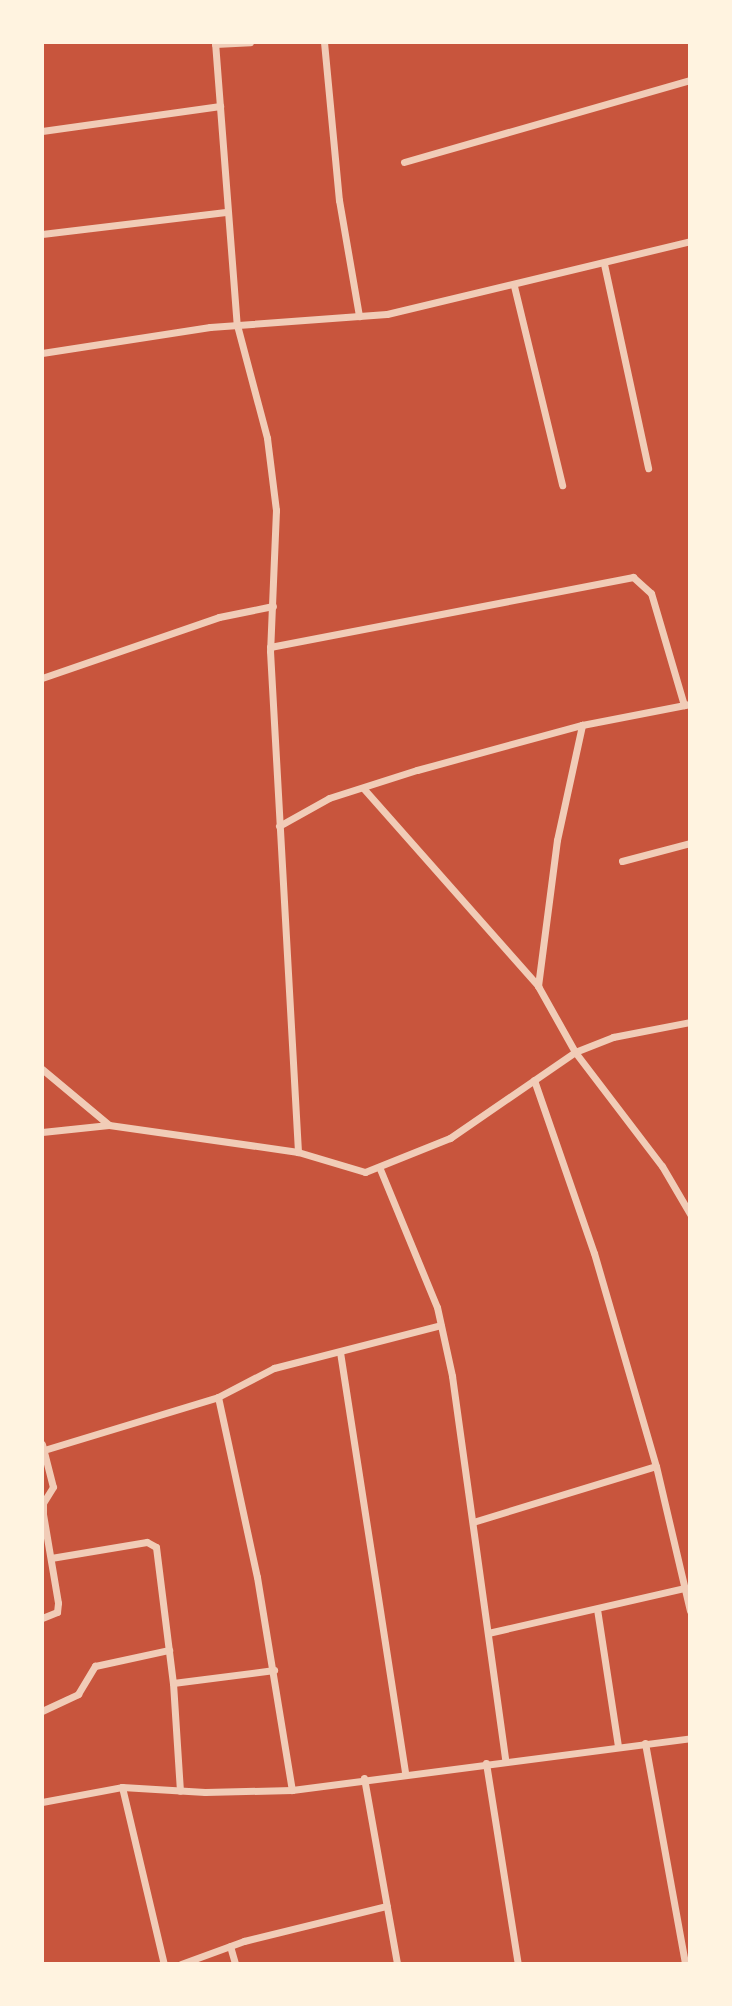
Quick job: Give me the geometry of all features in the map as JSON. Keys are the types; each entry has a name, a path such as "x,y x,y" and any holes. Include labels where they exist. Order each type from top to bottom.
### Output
{"street":[{"path":"250,42 215,43 226,212 237,326 267,438 276,510 270,647 298,1152"},
{"path":"324,42 339,200 359,316"},
{"path":"404,162 690,80"},
{"path":"42,131 220,106"},
{"path":"42,234 226,212"},
{"path":"42,353 237,326 359,316 514,286 690,241"},
{"path":"604,264 648,468"},
{"path":"514,286 562,485"},
{"path":"270,647 633,577 651,593 687,705 582,725 329,798 279,826"},
{"path":"42,678 219,617 273,606"},
{"path":"538,986 557,840 582,725"},
{"path":"364,789 538,986 575,1052 662,1166 690,1214"},
{"path":"622,861 690,843"},
{"path":"42,1132 109,1125 298,1152 350,1170 380,1169 450,1138 575,1052 612,1037 690,1022"},
{"path":"42,1069 109,1125"},
{"path":"534,1080 594,1253 656,1466 690,1611"},
{"path":"380,1169 415,1249 441,1325 473,1522 505,1760"},
{"path":"42,1618 58,1612 43,1503 53,1487 43,1447 218,1397 274,1368 441,1325"},
{"path":"340,1352 405,1774"},
{"path":"218,1397 274,1670 292,1790"},
{"path":"473,1522 656,1466"},
{"path":"51,1558 152,1544 173,1683 180,1791"},
{"path":"488,1633 685,1588"},
{"path":"597,1609 618,1746"},
{"path":"42,1711 78,1694 95,1666 169,1650"},
{"path":"173,1683 274,1670"},
{"path":"42,1802 122,1787 180,1791 292,1790 364,1778 690,1738"},
{"path":"645,1743 685,1964"},
{"path":"486,1763 518,1964"},
{"path":"364,1778 397,1964"},
{"path":"122,1787 164,1964"},
{"path":"181,1964 230,1946 387,1906"},
{"path":"230,1946 235,1964"}]}
